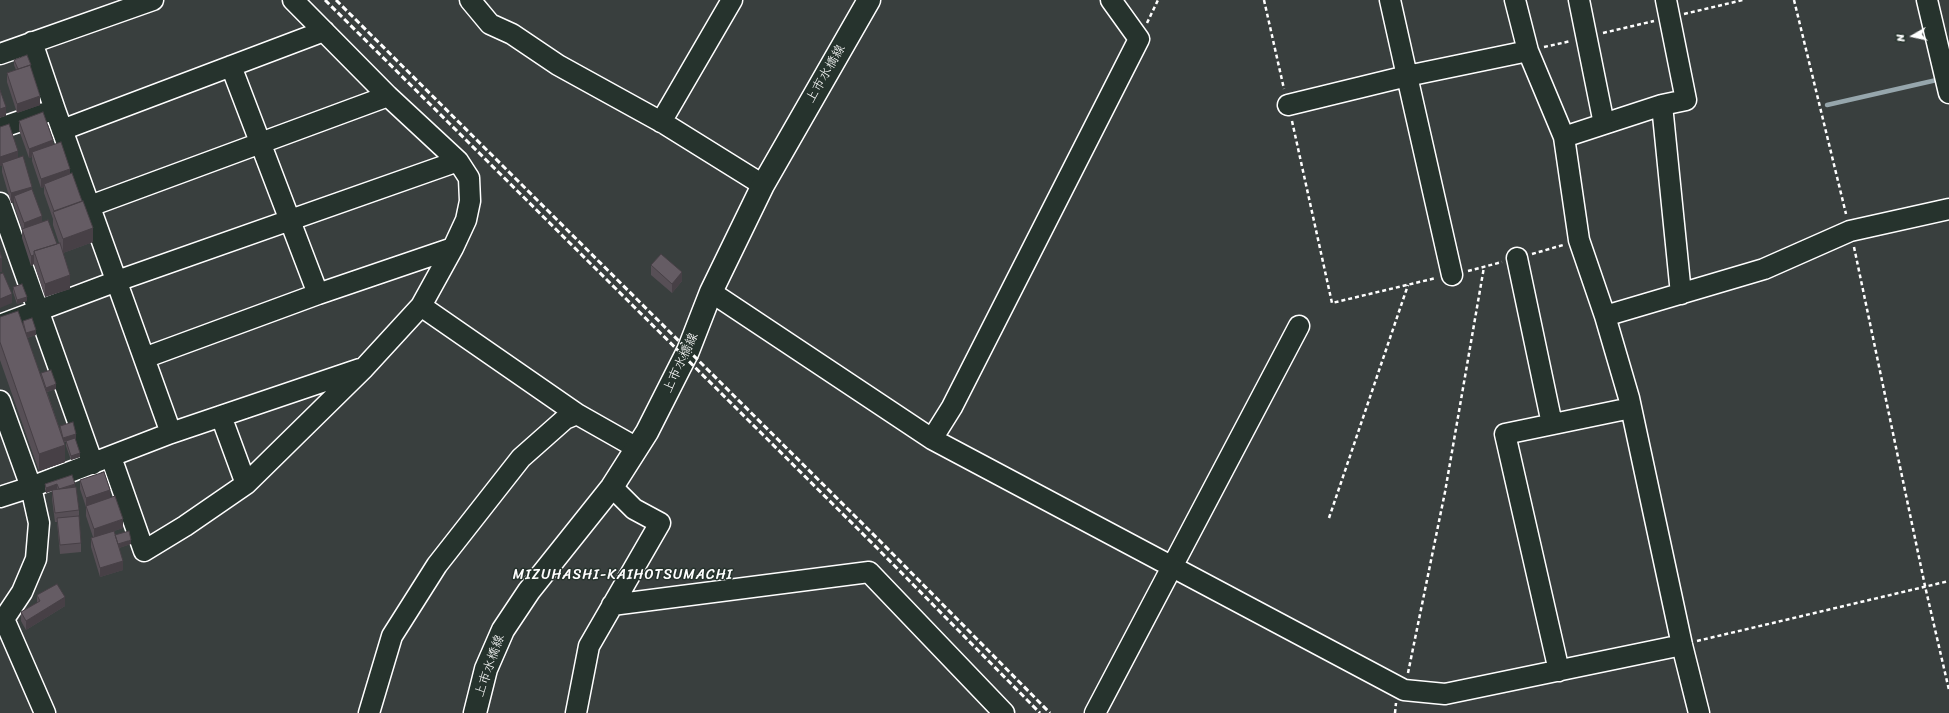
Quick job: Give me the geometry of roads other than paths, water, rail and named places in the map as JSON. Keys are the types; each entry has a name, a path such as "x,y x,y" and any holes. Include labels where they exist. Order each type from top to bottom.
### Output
{"main road":[{"name":"上市水橋線","path":"475,713 486,669 503,630 529,591 612,487 648,432 688,351 711,292 763,185 868,0"}],"street":[{"path":"0,54 153,0"},
{"path":"0,203 38,311 102,460 144,551 185,526 246,484 364,368 421,306 453,248 466,220 470,201 469,178 458,161 388,96 293,0"},
{"path":"470,0 490,24 512,34 558,65 661,122 763,185"},
{"path":"661,122 732,0"},
{"path":"932,439 955,400 1139,39 1111,0"},
{"path":"1390,0 1452,275"},
{"path":"1515,0 1528,51 1564,137 1579,240 1605,316 1630,408 1682,645 1699,713"},
{"path":"1579,0 1588,37 1604,124"},
{"path":"1927,0 1949,93"},
{"path":"1564,137 1662,105 1686,100 1668,8"},
{"path":"62,130 324,31"},
{"path":"32,42 54,110 118,281 171,433"},
{"path":"1288,104 1407,76 1528,51"},
{"path":"231,66 318,294"},
{"path":"90,206 388,96"},
{"path":"1662,105 1681,294"},
{"path":"0,128 54,110"},
{"path":"0,325 118,281 458,161"},
{"path":"1605,316 1764,269 1850,231 1949,209"},
{"path":"144,358 318,294 453,248"},
{"path":"1517,258 1552,424"},
{"path":"711,292 932,439 1404,690 1445,694 1682,645"},
{"path":"421,306 577,414 637,448"},
{"path":"1095,713 1299,326"},
{"path":"0,497 31,487 171,433 364,368"},
{"path":"0,401 31,487 39,523 36,559 22,592 2,620 45,713"},
{"path":"1559,671 1505,434 1630,408"},
{"path":"369,713 392,636 437,565 521,458 565,419 577,414"},
{"path":"221,416 246,484"},
{"path":"576,713 589,646 660,523 634,509 612,487"},
{"path":"612,605 870,572 1004,713"}],"waterway":[{"path":"1827,105 1941,79"}],"railway":[{"path":"325,0 874,545 1040,713"},
{"path":"336,0 879,540 1050,713"}],"district":[{"name":"MIZUHASHI-KAIHOTSUMACHI","path":"623,575"}]}
